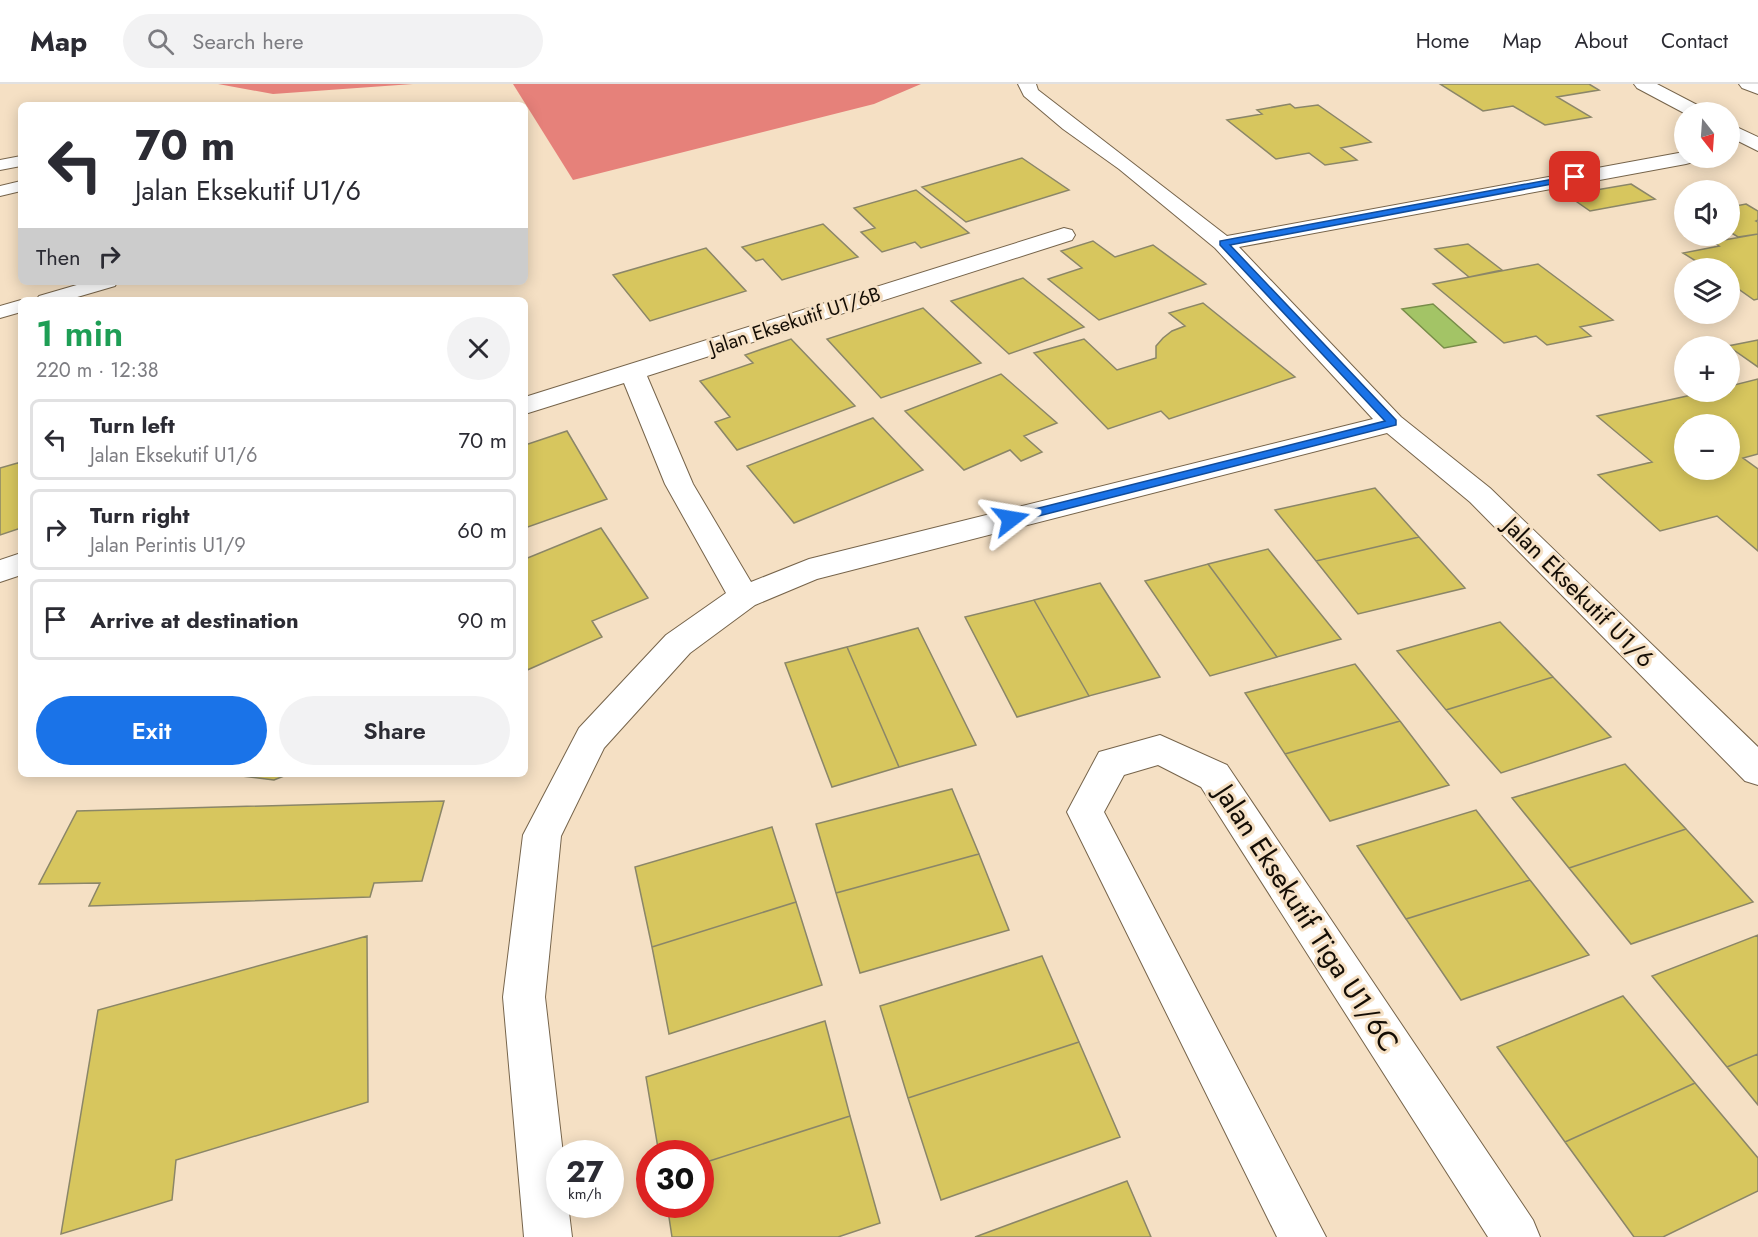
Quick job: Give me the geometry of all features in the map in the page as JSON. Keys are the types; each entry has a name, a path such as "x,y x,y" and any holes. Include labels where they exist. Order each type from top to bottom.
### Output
{"street":[{"name":"Jalan Eksekutif U1/6","path":"1027,84 1030,92 1070,125 1126,165 1223,243 1392,423 1480,495 1758,770"},
{"path":"1643,84 1677,102"},
{"path":"1748,84 1758,89"},
{"path":"1740,136 1758,147"},
{"path":"1740,149 1758,147"},
{"path":"1223,243 1674,160"},
{"name":"Jalan Eksekutif U1/6B","path":"528,405 1064,235"},
{"path":"633,373 680,484 744,597"},
{"path":"548,1237 524,997 542,835 591,738 678,644 744,597 809,570 1392,423"},
{"path":"0,571 18,565"},
{"name":"Jalan Eksekutif Tiga U1/6C","path":"1302,1237 1085,812 1112,763 1161,750 1214,776 1516,1237"}],"lane":[{"path":"0,165 18,162"},
{"path":"0,190 18,187"},
{"path":"56,297 98,285"},
{"path":"0,312 18,307"}],"shaded area":[{"path":"218,84 413,84 273,94"},
{"path":"513,84 921,84 874,104 573,180 528,108 528,102 524,102"},
{"path":"1433,304 1476,342 1444,348 1402,309"}],"building":[{"path":"1440,84 1589,84 1599,90 1557,97 1591,117 1545,125 1513,106 1483,111"},
{"path":"1290,104 1295,108 1318,105 1371,142 1341,148 1357,160 1325,165 1309,153 1276,159 1227,120 1262,114 1257,110"},
{"path":"1022,158 1069,190 966,222 922,187"},
{"path":"1631,184 1655,199 1590,211 1567,195"},
{"path":"916,190 969,233 921,248 915,242 882,252 861,232 875,228 854,208"},
{"path":"1746,204 1758,211 1756,221 1758,222 1758,234 1740,237 1740,205"},
{"path":"823,224 858,257 782,280 763,259 756,261 742,247"},
{"path":"1758,234 1758,299 1754,300 1740,290 1740,258 1691,258 1683,253 1719,246 1740,246 1740,237"},
{"path":"1093,241 1115,257 1153,245 1206,284 1099,320 1048,279 1082,268 1061,251"},
{"path":"1468,244 1502,270 1469,277 1435,249"},
{"path":"706,248 746,291 650,321 613,275"},
{"path":"1538,264 1613,320 1580,327 1591,336 1547,345 1536,336 1504,343 1433,284"},
{"path":"1023,278 1084,327 1009,354 951,301"},
{"path":"1203,303 1295,377 1169,419 1161,411 1108,429 1034,353 1084,339 1117,370 1156,358 1156,346 1163,338 1172,331 1185,326 1169,313"},
{"path":"923,308 981,363 881,398 827,339"},
{"path":"791,339 855,406 737,450 715,422 730,417 700,381 753,363 745,355"},
{"path":"1758,340 1758,367 1740,354 1740,344"},
{"path":"1001,374 1057,423 1024,436 1042,452 1021,461 1010,450 964,470 905,411"},
{"path":"1758,379 1758,454 1743,458 1758,469 1758,551 1717,516 1660,531 1598,475 1652,462 1597,416 1674,399 1674,402 1740,402 1740,384"},
{"path":"873,418 923,470 794,523 747,466"},
{"path":"567,431 607,499 528,527 528,444"},
{"path":"18,463 18,529 0,535 0,468"},
{"path":"1375,488 1419,537 1316,561 1275,510"},
{"path":"601,528 648,598 592,621 602,637 528,670 528,558"},
{"path":"1419,537 1465,588 1358,614 1316,561"},
{"path":"1268,549 1341,639 1277,657 1208,564"},
{"path":"1208,564 1277,657 1210,676 1145,581"},
{"path":"1100,583 1160,677 1089,696 1034,600"},
{"path":"1034,600 1089,696 1017,717 965,617"},
{"path":"1500,622 1553,677 1446,710 1397,651"},
{"path":"918,628 976,745 899,767 847,647"},
{"path":"847,647 899,767 832,787 785,663"},
{"path":"1355,664 1400,721 1285,754 1245,693"},
{"path":"1553,677 1611,737 1501,773 1446,710"},
{"path":"1400,721 1449,785 1330,821 1285,754"},
{"path":"1625,764 1686,829 1569,868 1512,798"},
{"path":"250,777 282,777 274,780"},
{"path":"952,789 979,854 836,893 816,824"},
{"path":"444,801 422,881 374,883 370,897 89,906 100,883 39,884 77,811"},
{"path":"1476,810 1530,880 1406,919 1357,846"},
{"path":"772,827 796,902 652,947 635,867"},
{"path":"1686,829 1753,902 1631,944 1569,868"},
{"path":"979,854 1009,930 860,973 836,893"},
{"path":"1530,880 1589,955 1461,1000 1406,919"},
{"path":"796,902 822,985 669,1034 652,947"},
{"path":"1758,935 1758,1054 1727,1067 1652,976"},
{"path":"367,936 368,1102 176,1160 172,1200 61,1234 98,1010"},
{"path":"1042,956 1079,1042 908,1098 880,1006"},
{"path":"1623,996 1695,1083 1565,1142 1497,1047"},
{"path":"825,1021 850,1116 714,1160 714,1140 657,1140 646,1077"},
{"path":"1079,1042 1120,1137 941,1200 908,1098"},
{"path":"1758,1054 1758,1105 1727,1067"},
{"path":"1695,1083 1758,1158 1758,1191 1663,1237 1634,1237 1565,1142"},
{"path":"850,1116 880,1223 838,1237 672,1237 669,1218 714,1218 714,1160"},
{"path":"1127,1181 1151,1237 975,1237"}],"route":[{"path":"1011,519 1392,423 1223,243 1575,177"}]}
